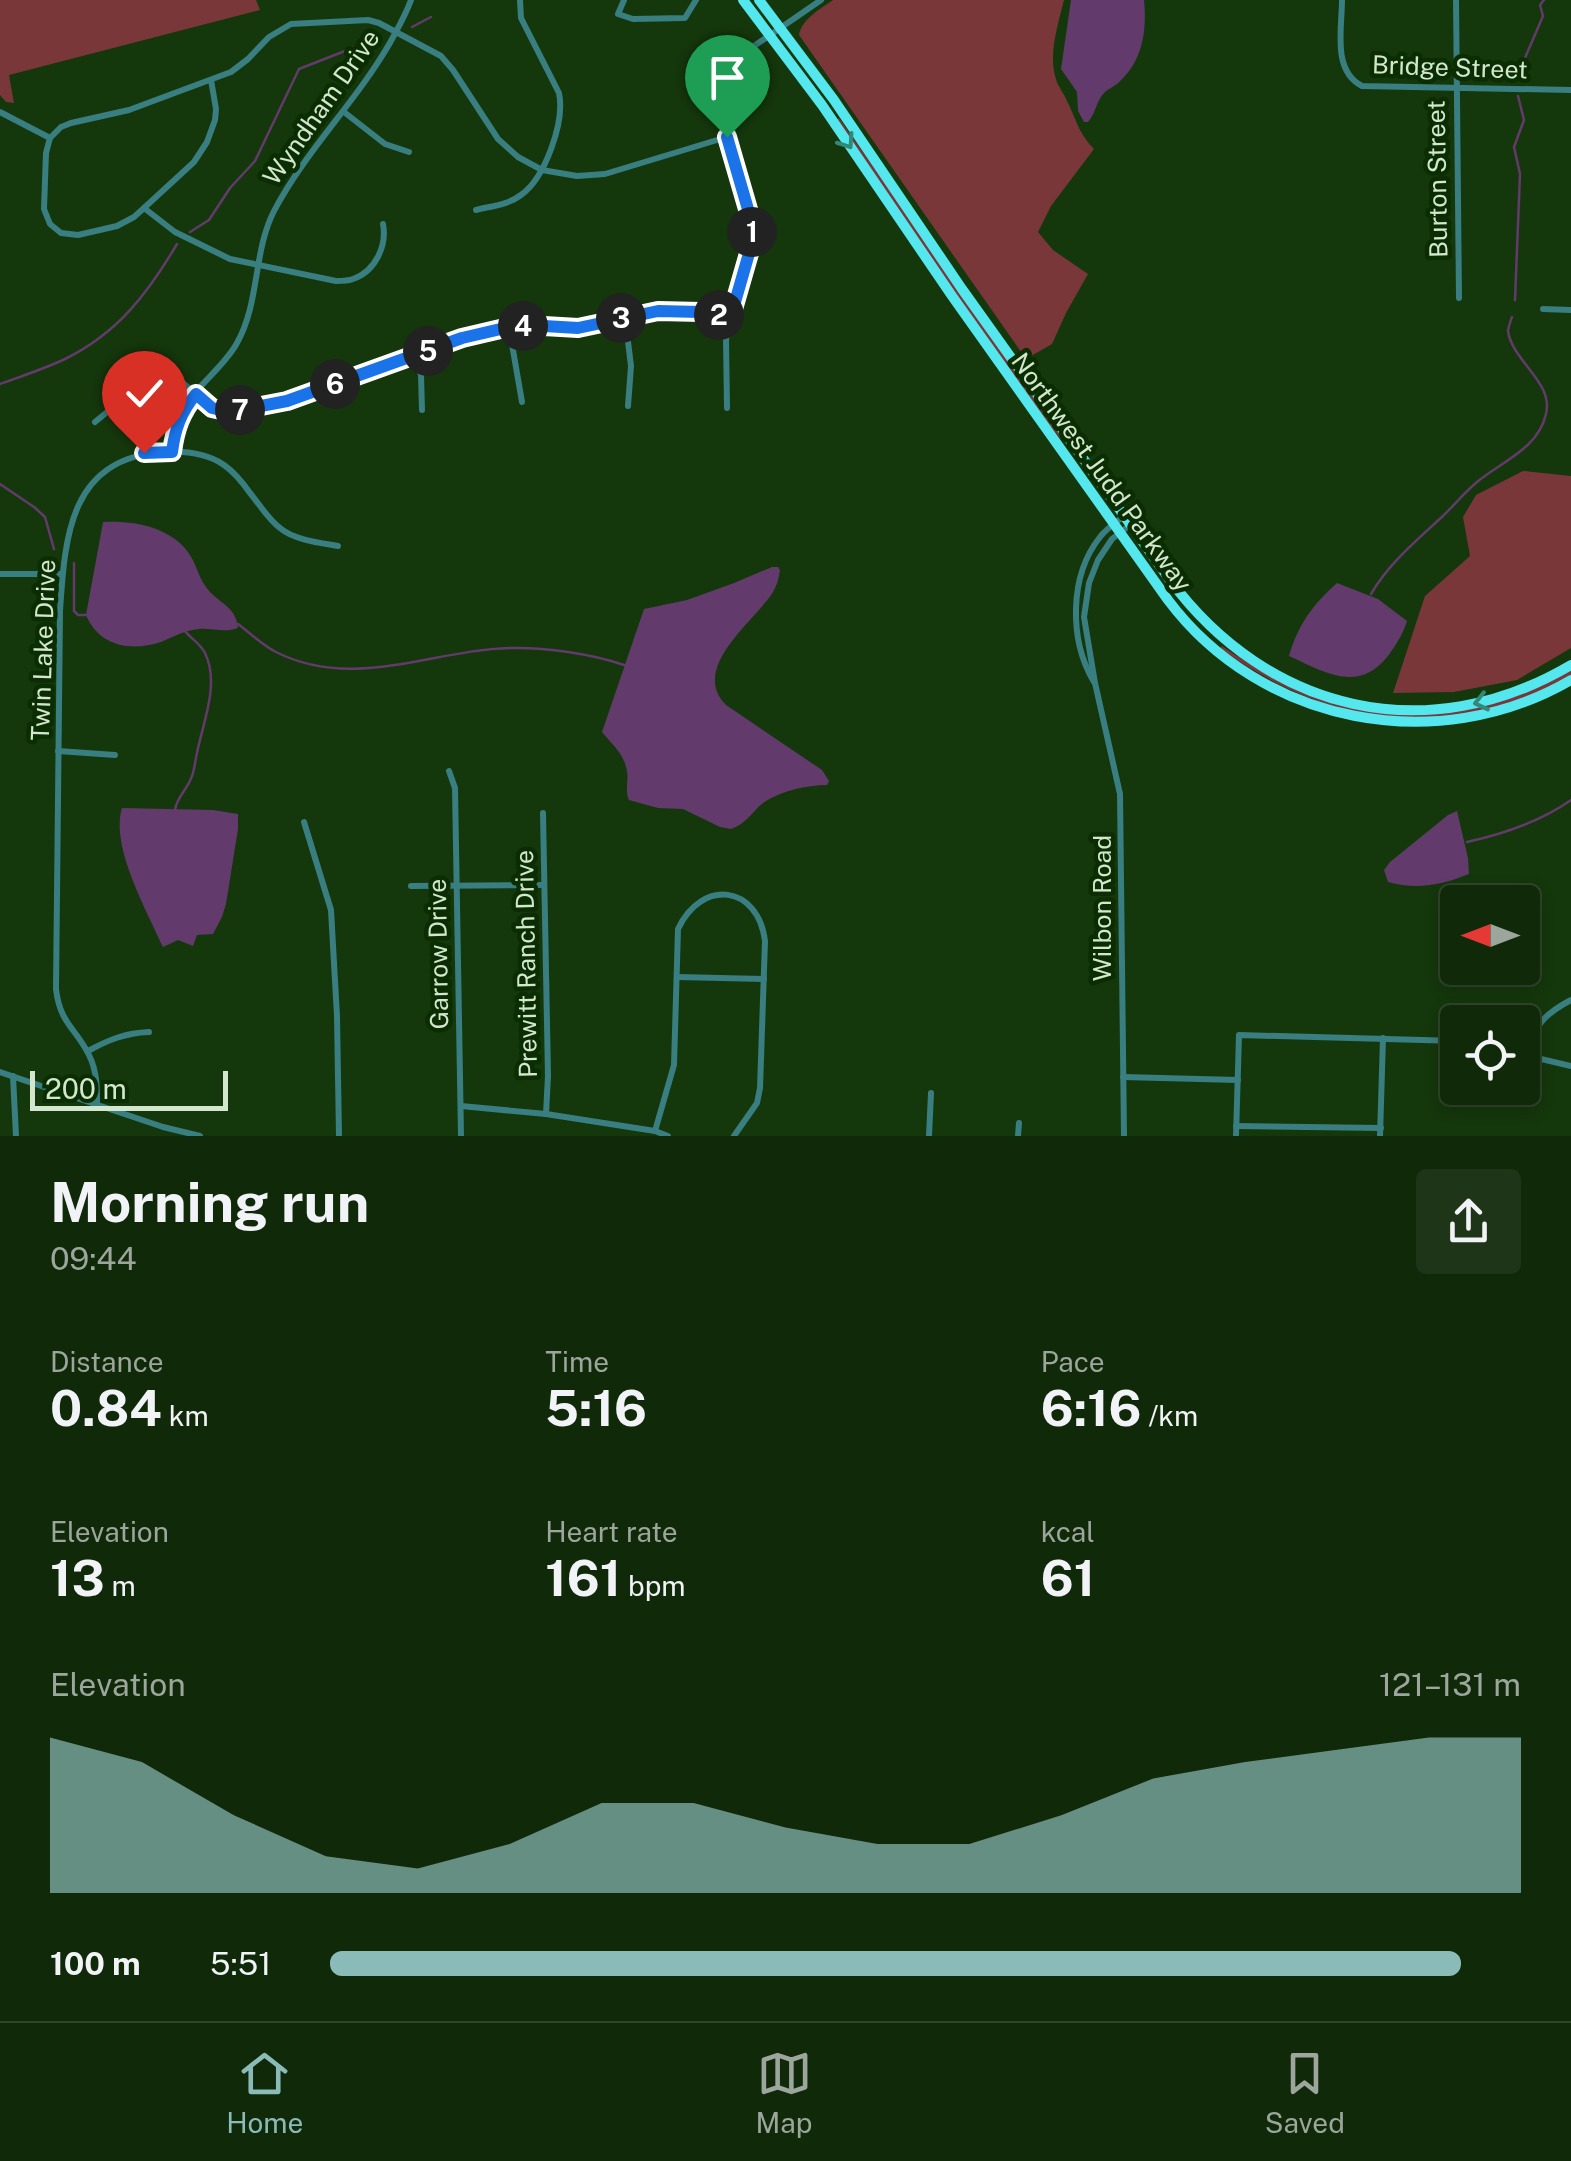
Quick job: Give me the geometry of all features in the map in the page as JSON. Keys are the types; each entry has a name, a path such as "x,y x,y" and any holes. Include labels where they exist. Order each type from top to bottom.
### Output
{"highway":[{"name":"Northwest Judd Parkway","path":"744,0 961,309 1122,524 1218,635 1267,671 1324,696 1379,708 1452,708 1494,699 1571,665"},
{"name":"Northwest Judd Parkway","path":"760,0 834,100 1122,524 1176,610 1217,652 1266,684 1322,708 1393,722 1453,720 1506,709 1571,680"}],"street":[{"name":"Wyndham Drive","path":"172,452 184,408 237,344 246,324 261,246 278,204 379,63 411,0"},
{"path":"476,210 516,199 533,185 560,121 561,103 555,82 521,18 520,0"},
{"path":"624,0 618,14 632,18 685,18 696,0"},
{"path":"727,408 726,339 750,250 752,223 718,102 722,81 738,57 821,0"},
{"name":"Bridge Street","path":"1342,0 1342,58 1355,83 1371,88 1571,90"},
{"name":"Burton Street","path":"1456,0 1459,298"},
{"path":"212,80 216,109 208,142 194,162 144,208 126,222 78,235 56,230 50,224 44,209 46,153 50,138 61,128 129,110 212,80 240,67 277,30 299,22 368,20 441,56 498,139 518,158 542,170 577,176 605,174 727,137"},
{"path":"0,112 50,138"},
{"path":"344,112 384,144 409,152"},
{"path":"144,208 175,232 230,259 336,281 354,279 369,269 382,251 386,237 383,224"},
{"path":"1544,309 1571,310"},
{"path":"94,422 154,377 173,378 212,408 230,412 287,401 462,338 509,327 578,328 658,311 731,316"},
{"path":"625,317 631,366 628,406"},
{"path":"509,327 522,402"},
{"path":"415,356 422,376 422,410"},
{"name":"Twin Lake Drive","path":"96,1104 96,1077 88,1051 66,1023 56,989 62,574 71,526 82,496 96,478 115,464 144,453 203,454 225,465 283,532 338,546"},
{"name":"Wilbon Road","path":"1122,524 1100,538 1090,553 1077,596 1076,615 1078,640 1095,683 1120,794 1124,1136"},
{"path":"0,574 62,574"},
{"path":"58,750 114,755"},
{"name":"Garrow Drive","path":"449,771 454,788 462,1136"},
{"name":"Prewitt Ranch Drive","path":"542,813 546,1114"},
{"path":"304,822 331,910 338,1136"},
{"path":"411,886 544,885"},
{"path":"655,1131 674,1065 678,929 686,913 700,900 728,895 746,902 758,913 765,941 760,1088 756,1103 734,1136"},
{"path":"677,977 764,978"},
{"path":"1540,1023 1571,1000"},
{"path":"88,1051 115,1037 149,1032"},
{"path":"1236,1136 1239,1035 1440,1040"},
{"path":"1236,1126 1380,1132 1384,1038"},
{"path":"1540,1059 1571,1066"},
{"path":"0,1072 200,1136"},
{"path":"13,1076 16,1136"},
{"path":"1124,1077 1238,1080"},
{"path":"930,1136 932,1093"},
{"path":"462,1106 546,1114 668,1136"},
{"path":"1018,1136 1019,1123"}],"shaded area":[{"path":"0,0 256,0 260,10 9,75 14,103 6,102 0,95"},
{"path":"833,0 1064,0 1055,40 1054,70 1078,126 1094,149 1051,206 1038,232 1053,250 1088,274 1052,344 1026,359 799,35 808,19"},
{"path":"1071,0 1144,0 1144,34 1138,56 1126,75 1101,96 1088,122 1078,111 1077,92 1061,69"},
{"path":"839,118 1063,437 1061,439 947,282"},
{"path":"1523,471 1571,476 1571,648 1517,680 1454,692 1393,693 1425,596 1470,556 1463,517 1476,495"},
{"path":"103,522 150,527 180,543 206,587 234,614 238,628 194,630 138,646 117,644 99,634 86,615"},
{"path":"772,567 780,570 776,587 720,661 715,676 717,691 726,705 822,770 829,781 827,785 777,795 731,829 683,809 658,808 629,800 624,762 602,732 644,609 687,600"},
{"path":"1337,583 1378,599 1407,621 1377,668 1353,677 1328,673 1289,656 1307,616"},
{"path":"1222,646 1302,692 1335,704 1404,714 1473,707 1540,686 1571,670 1571,676 1524,698 1457,716 1385,716 1316,700 1283,686 1251,669"},
{"path":"122,808 238,814 226,904 213,934 197,935 193,946 178,940 163,947 125,859"},
{"path":"1457,811 1469,874 1429,885 1388,882 1384,870 1390,862"}],"waterway":[{"path":"1515,81 1543,16 1540,5 1544,0"},
{"path":"412,27 431,17"},
{"path":"190,232 209,220 230,188 255,161 299,69 373,40"},
{"path":"1515,300 1520,174 1514,147 1524,120 1518,96"},
{"path":"0,384 65,359 101,337 143,295 177,244"},
{"path":"1371,594 1404,552 1477,482 1527,445 1542,426 1547,402 1539,382 1511,342 1508,331 1512,317"},
{"path":"0,484 45,517 54,549"},
{"path":"74,563 74,611 88,615"},
{"path":"238,624 276,652 334,668 392,665 510,648 568,652 624,665"},
{"path":"175,810 193,773 211,690 205,653 184,630"},
{"path":"1467,842 1521,826 1571,800"}],"route":[{"path":"144,453 172,452 184,408 196,394 212,408 230,412 287,401 488,331 509,327 578,328 658,311 731,316 750,250 752,223 727,137"}]}
